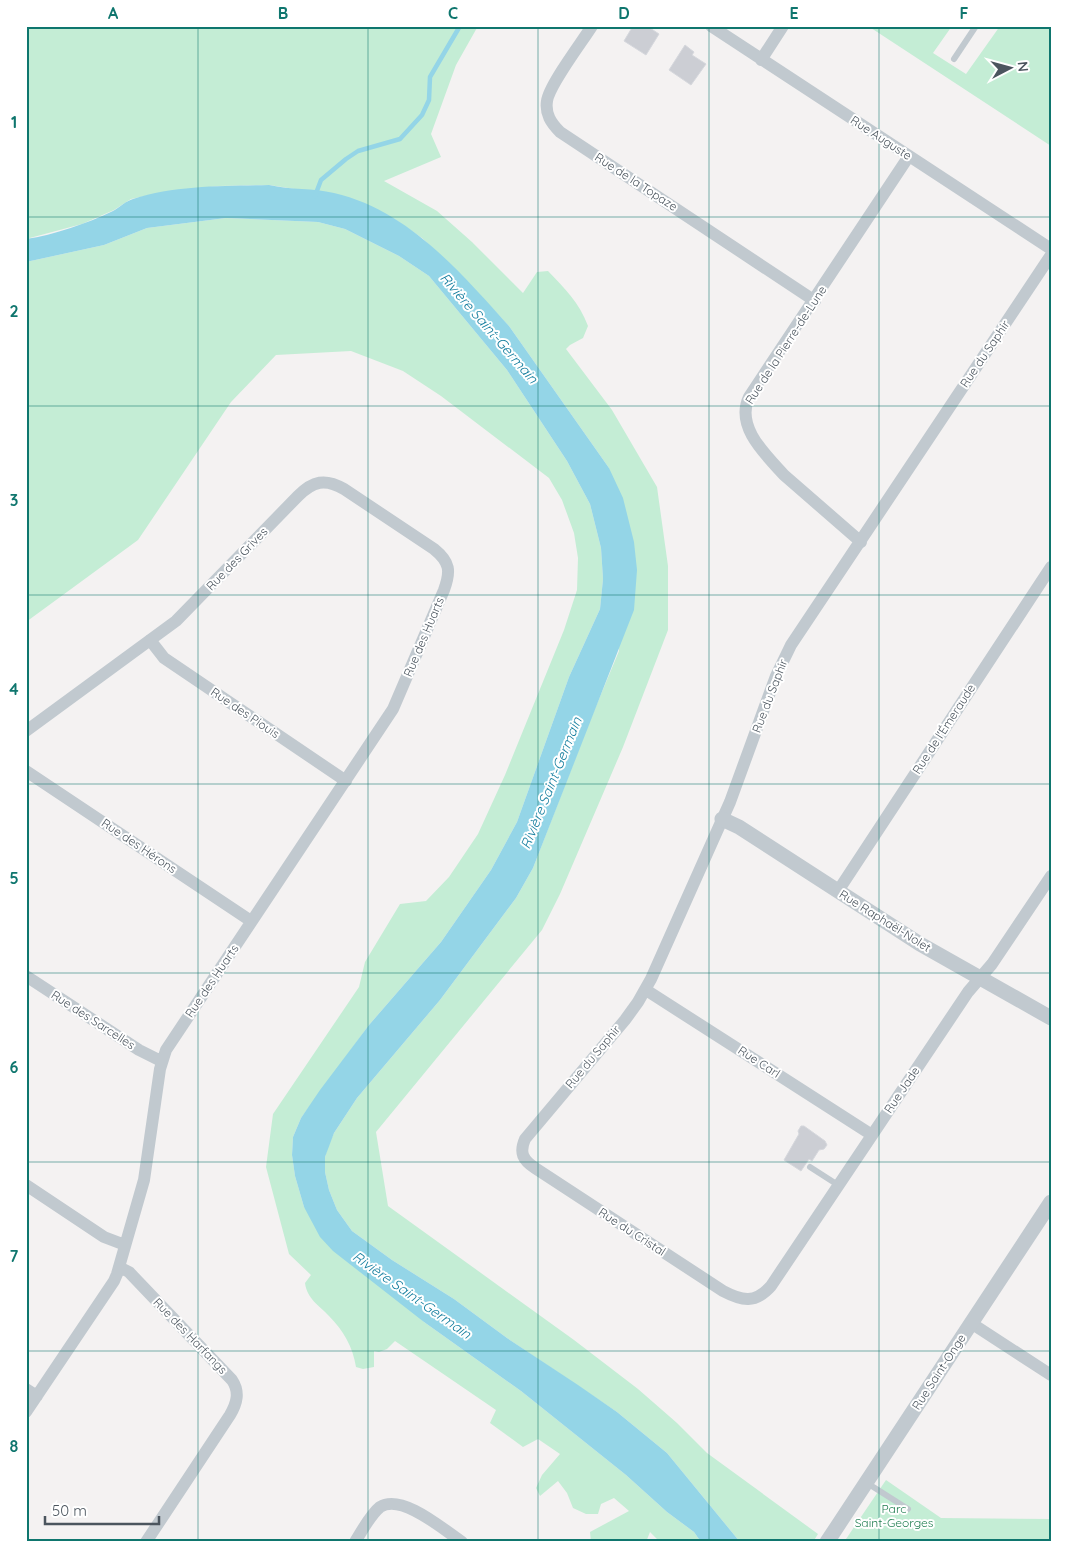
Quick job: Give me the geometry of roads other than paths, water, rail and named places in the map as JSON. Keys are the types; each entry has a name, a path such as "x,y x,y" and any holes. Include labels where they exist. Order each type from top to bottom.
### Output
{"street":[{"name":"Rue de la Topaze","path":"592,26 549,94 547,109 552,124 560,132 815,301"},
{"name":"Rue Auguste","path":"711,26 1051,249"},
{"path":"761,60 783,26"},
{"name":"Rue de la Pierre-de-Lune","path":"861,542 784,475 750,432 745,420 745,408 749,397 815,301 909,156"},
{"name":"Rue du Saphir","path":"522,1151 525,1139 624,1020 646,990 722,819 783,658 1051,255"},
{"name":"Rue des Grives","path":"26,731 176,621 305,489 318,482 331,482 344,489 434,549 444,558 448,568"},
{"name":"Rue de l'Émeraude","path":"838,891 1051,567"},
{"name":"Rue des Huarts","path":"26,1412 32,1393 114,1281 144,1180 161,1061 170,1044 346,781 397,701 444,590 448,568"},
{"name":"Rue des Piouis","path":"150,640 164,658 346,781"},
{"name":"Rue des Hérons","path":"26,771 251,921"},
{"name":"Rue Raphaël-Nolet","path":"722,819 739,827 920,944 1051,1018"},
{"name":"Rue Jade","path":"751,1299 758,1297 770,1286 968,992 992,964 1051,876"},
{"name":"Rue des Sarcelles","path":"26,976 139,1050 161,1061"},
{"name":"Rue Carl","path":"646,990 872,1135"},
{"name":"Rue du Cristal","path":"522,1151 524,1159 535,1168 723,1291 738,1298 751,1299"},
{"path":"26,1185 104,1237 125,1245"},
{"name":"Rue Saint-Onge","path":"831,1540 866,1483 1051,1202"},
{"name":"Rue des Harfangs","path":"119,1267 129,1272 232,1380 237,1391 237,1399 230,1415 146,1542"},
{"path":"971,1323 1051,1375"},
{"path":"355,1542 379,1508 391,1504 411,1508 462,1542"}],"lane":[{"path":"954,59 976,26"},
{"path":"810,1167 838,1185"},
{"path":"866,1483 908,1509"}],"water":[{"name":"Rivière Saint-Germain","path":"269,185 318,190 361,201 386,213 409,228 452,265 509,326 609,468 623,498 634,542 637,570 634,610 533,868 516,898 440,1000 357,1098 334,1133 325,1157 325,1172 329,1190 337,1210 352,1231 617,1412 667,1453 740,1542 701,1542 694,1532 667,1512 626,1475 521,1391 424,1322 333,1251 320,1237 304,1207 295,1176 292,1155 293,1137 301,1118 369,1025 441,942 491,870 517,822 569,677 600,609 603,579 601,548 590,504 567,461 507,370 429,276 399,256 345,229 318,222 226,218 147,228 104,245 26,262 26,239 48,235 82,224 113,211 133,199 149,194 183,189"}],"waterway":[{"path":"315,196 321,180 346,159 358,151 400,139 422,115 429,100 430,77 460,26"}],"park label":[{"name":"Parc Saint-Georges","path":"894,1516"}]}
